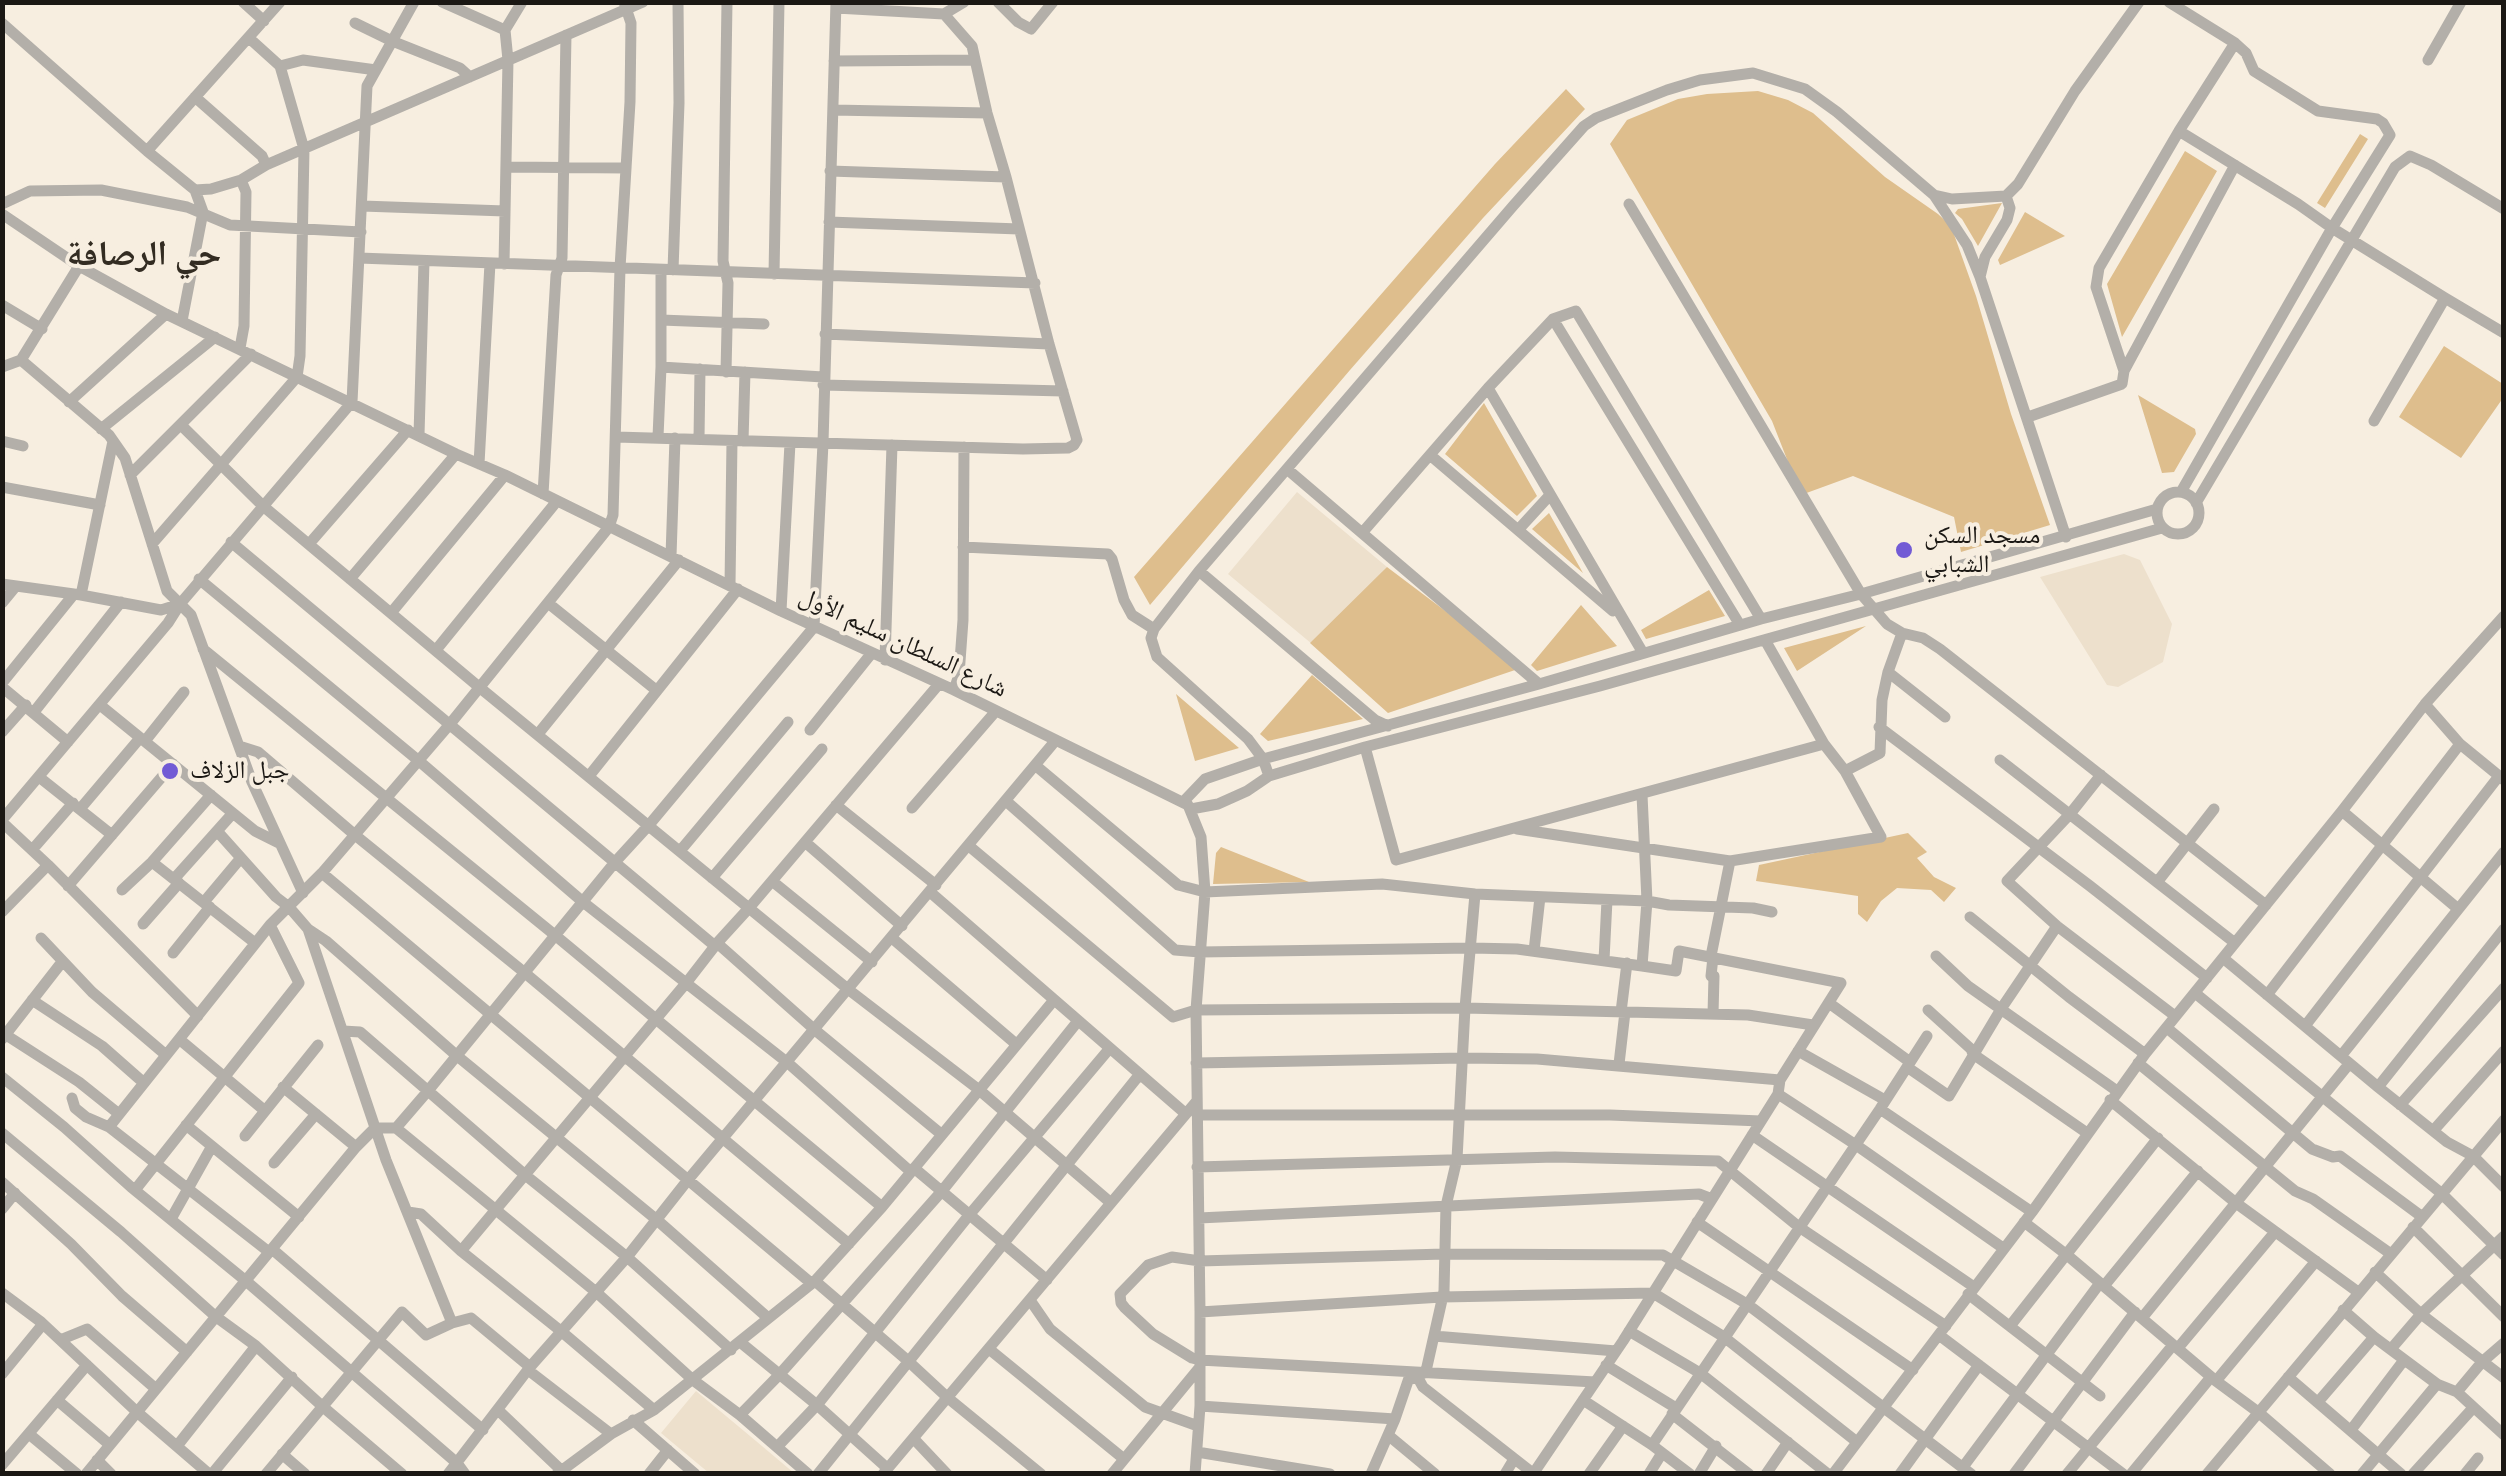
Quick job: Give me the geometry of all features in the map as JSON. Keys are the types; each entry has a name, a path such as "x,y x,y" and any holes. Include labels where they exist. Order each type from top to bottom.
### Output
{"street":[{"path":"243,2 264,21"},
{"path":"147,151 280,2"},
{"path":"198,1016 2,821 168,623 199,579 352,402 367,86 414,2"},
{"path":"442,2 505,30"},
{"path":"504,264 508,60 505,30 522,2"},
{"path":"195,190 211,190 241,180 304,148 566,36 625,6 643,2"},
{"path":"658,437 661,320 679,103 678,2"},
{"path":"726,372 723,261 727,2"},
{"path":"774,274 779,2"},
{"path":"944,14 964,2"},
{"path":"998,2 1031,29 1053,2"},
{"path":"1934,196 2006,196 2018,184 2075,91 2139,2"},
{"path":"2169,2 2235,43 2246,52 2254,71 2318,111 2377,119 2390,135 2332,228 2181,492"},
{"path":"2428,60 2460,2"},
{"path":"396,1128 814,627 823,443 836,5 916,7 944,14 972,46 1049,344 1077,433 1074,445 1053,449 964,447 892,445 823,443 790,442 738,441 658,437 616,437"},
{"path":"109,1126 270,924 322,874 388,798 609,527 613,515 631,23 625,6"},
{"path":"2,23 195,190 203,212 182,321"},
{"path":"355,23 460,68 470,77"},
{"path":"542,494 558,266 562,258 566,36"},
{"path":"152,544 297,377 304,148 280,66 249,38"},
{"path":"2124,372 2096,287 2099,268 2235,43"},
{"path":"280,66 303,60 376,70"},
{"path":"834,61 974,60"},
{"path":"1269,776 1263,759 1248,739 1157,657 1151,638 1154,630 1287,469 1584,126 1596,118 1700,80 1753,72 1805,89 1934,196 1968,245 2066,537"},
{"path":"196,97 262,156 266,166"},
{"path":"833,110 987,113"},
{"path":"2179,131 2504,333"},
{"path":"2196,504 2396,167 2410,156 2504,209"},
{"path":"2028,417 2122,384 2124,372 2235,165"},
{"path":"506,167 626,168"},
{"path":"830,171 1006,177"},
{"path":"130,474 181,425 245,351 246,192 241,180"},
{"path":"2,204 30,192 101,190 188,207 230,225 361,232"},
{"path":"1980,277 1985,257 2007,220 2010,208 2006,196"},
{"path":"1629,204 1861,594 1886,624 1940,649 2266,905"},
{"path":"362,206 505,211"},
{"name":"شارع السلطان سليم الأول","path":"2,214 79,266 166,314 1188,805"},
{"path":"829,222 1019,229"},
{"path":"360,258 1035,283"},
{"path":"309,544 413,433 424,260"},
{"path":"479,464 490,263"},
{"path":"2,367 21,360 79,266"},
{"path":"2374,421 2445,298"},
{"path":"2,305 42,329"},
{"path":"1362,533 1553,318 1576,311 1761,619"},
{"path":"68,402 166,314"},
{"path":"1553,318 1736,626 1738,648"},
{"path":"661,320 764,324"},
{"path":"825,334 1049,344"},
{"path":"101,429 215,336"},
{"path":"21,360 101,429 125,458 167,591 191,615 240,746 302,893"},
{"path":"661,368 823,381 1063,391"},
{"path":"699,439 700,370"},
{"path":"589,776 734,587 738,441 745,372"},
{"path":"1488,388 1643,653"},
{"path":"181,425 263,506 479,687 849,990 978,1089 1111,1203"},
{"path":"538,734 675,558 675,438"},
{"path":"2,441 23,446"},
{"path":"68,742 2,685 77,594 113,442"},
{"path":"781,611 790,442"},
{"path":"884,660 892,445"},
{"path":"954,690 959,675 964,447"},
{"path":"350,579 456,454"},
{"path":"1430,455 1622,619"},
{"path":"1287,469 1539,684"},
{"path":"391,612 505,475"},
{"path":"2,487 100,505"},
{"path":"2181,492 2196,504 2198,516 2187,532 2174,534 2158,522 2157,510 2165,496 2181,492"},
{"path":"1518,530 1550,495"},
{"path":"436,650 557,501"},
{"path":"1195,1474 1200,1406 1200,1261 1193,1110 1204,892 1201,837 1188,805 1190,792 1206,779 1263,759 2157,510"},
{"path":"1188,805 1218,804 1269,776 1365,747 1738,648 2162,528"},
{"path":"231,542 942,1134"},
{"path":"963,548 1108,554 1132,616 1154,630"},
{"path":"1200,571 1375,720 1388,726"},
{"path":"199,579 583,902 788,1063 1047,1280"},
{"path":"2,584 161,610 180,604"},
{"path":"2,604 16,586"},
{"path":"2,732 30,709 121,602"},
{"path":"548,603 656,690"},
{"path":"1629,1332 1700,1373 1830,1474 2028,1217 2142,1058 2425,704 2504,616"},
{"path":"1845,772 1880,754 1879,727 1888,672 1902,633"},
{"path":"1512,828 1730,861 1881,837 1765,640"},
{"path":"203,649 882,1207"},
{"path":"810,730 871,654"},
{"path":"1888,672 1945,717"},
{"path":"461,1251 939,684"},
{"path":"32,850 143,739 184,692"},
{"path":"2306,1026 2501,778 2460,744 2425,704"},
{"path":"100,705 255,831 279,843"},
{"path":"912,808 996,711"},
{"path":"680,850 788,722"},
{"path":"1879,727 2208,978"},
{"path":"448,1474 461,1468 483,1430 529,1369 658,1220 1056,740"},
{"path":"1365,747 1396,860 1824,744"},
{"path":"2267,994 2460,744"},
{"path":"240,746 258,752 848,1244"},
{"path":"712,878 822,749"},
{"path":"2000,760 2235,943"},
{"path":"68,886 173,764"},
{"path":"1035,765 1178,885 1204,892 1382,884 1475,894 1646,901 1772,912"},
{"path":"2101,775 2007,882 2175,1016"},
{"path":"39,777 112,834"},
{"path":"1642,794 1646,901 1642,966"},
{"path":"122,890 212,795"},
{"path":"1006,800 1176,950 1471,948 1534,951 1676,971 1679,951 1841,983 1712,1200 1533,1473 1423,1387 1416,1375"},
{"path":"836,806 1140,1074 1193,1110 1610,1115 1761,1121"},
{"path":"2158,881 2214,809"},
{"path":"2342,810 2458,908"},
{"path":"143,924 233,813"},
{"path":"217,832 308,930 375,1128 452,1324"},
{"path":"805,842 902,926"},
{"path":"969,846 1172,1017 1196,1010 1465,1008 1713,1014 1812,1026"},
{"path":"2014,1474 2082,1382 2322,1096 2458,908 2504,852"},
{"path":"173,953 240,858"},
{"path":"1713,1014 1712,957 1730,861"},
{"path":"152,862 256,943"},
{"path":"2,912 48,865"},
{"path":"322,874 1041,1474"},
{"path":"772,881 872,962"},
{"path":"1371,1474 1434,1336 1442,1297 1446,1206 1457,1158 1475,894"},
{"path":"1534,951 1540,897"},
{"path":"1604,960 1608,900"},
{"path":"1970,917 2142,1058 2264,1167 2391,1254"},
{"path":"135,1190 299,983 270,924"},
{"path":"1830,1002 1949,1096 2001,1008 2058,926"},
{"path":"308,930 326,940 456,1055 658,1220 768,1317"},
{"path":"2378,1087 2502,932"},
{"path":"41,938 92,992 166,1055"},
{"path":"892,938 1016,1044"},
{"path":"1936,956 1968,986 2114,1095 2158,1138 2236,1202 2358,1292"},
{"path":"2223,958 2400,1105 2473,1156 2503,1184"},
{"path":"62,962 4,1037 79,1082 119,1114"},
{"path":"1618,1064 1627,963"},
{"path":"2400,1105 2504,988"},
{"path":"2196,993 2441,1193 2504,1255"},
{"path":"32,1000 102,1046 144,1083"},
{"path":"498,1410 559,1472 610,1434 654,1410 813,1282 882,1207 1054,1000"},
{"path":"1928,1010 1973,1054 2088,1133"},
{"path":"740,1416 942,1190 1078,1021"},
{"path":"2166,1028 2312,1150 2340,1156 2417,1222 2460,1276 2504,1318"},
{"path":"343,1031 360,1032 524,1174 736,1346 818,1405 885,1471 1193,1110"},
{"path":"1648,1474 1674,1411 1926,1036"},
{"path":"179,1040 264,1110"},
{"path":"245,1136 318,1045"},
{"path":"776,1447 818,1405 970,1214 1110,1048"},
{"path":"2433,1131 2504,1050"},
{"path":"1798,1051 1883,1104 2028,1217 2067,1255 2330,1474"},
{"path":"1196,1063 1536,1059 1780,1080"},
{"path":"818,1474 1140,1074"},
{"path":"2,1076 461,1468"},
{"path":"283,1088 356,1148"},
{"path":"1778,1094 2003,1248"},
{"path":"72,1098 73,1106 86,1117 109,1126 271,1250 483,1430"},
{"path":"274,1163 316,1114"},
{"path":"2206,1474 2504,1120"},
{"path":"186,1125 299,1217"},
{"path":"86,1474 356,1148 375,1128 396,1128 596,1292 693,1380 808,1474"},
{"path":"2,1133 402,1474"},
{"path":"1752,1135 1971,1291 2100,1396"},
{"path":"2010,1326 2158,1138"},
{"path":"171,1219 212,1146"},
{"path":"1197,1167 1457,1158 1718,1161 1800,1227 1943,1330 1978,1365 2123,1474"},
{"path":"1595,1382 1200,1363 1153,1334 1119,1298 1148,1266 1172,1257 1200,1261 1444,1254 1663,1256 1747,1304 1966,1471 2047,1355 2198,1171"},
{"path":"2,1182 187,1352"},
{"path":"2,1209 15,1194"},
{"path":"1199,1218 1699,1194 1712,1200"},
{"path":"408,1212 421,1214 654,1410"},
{"path":"1697,1222 1912,1370"},
{"path":"2067,1474 2275,1232"},
{"path":"2391,1349 2421,1314 2504,1236"},
{"path":"2132,1474 2316,1261"},
{"path":"2375,1272 2421,1314 2504,1378"},
{"path":"2,1292 211,1474 292,1378"},
{"path":"1200,1312 1442,1297 1653,1293 1724,1338 1857,1442"},
{"path":"1030,1300 1050,1329 1146,1408 1198,1426"},
{"path":"2343,1310 2437,1384 2457,1392 2504,1436"},
{"path":"266,1474 402,1312 426,1335 471,1318 610,1434"},
{"path":"2,1374 43,1324"},
{"path":"60,1340 87,1329 156,1389"},
{"path":"1434,1336 1616,1351"},
{"path":"2318,1402 2374,1337"},
{"path":"2457,1392 2504,1342"},
{"path":"177,1446 256,1346"},
{"path":"989,1350 1124,1459"},
{"path":"2351,1430 2404,1360"},
{"path":"1112,1474 1200,1363"},
{"path":"4,1469 87,1364"},
{"path":"1606,1365 1674,1411 1749,1474"},
{"path":"1900,1474 1978,1365"},
{"path":"2288,1377 2401,1474"},
{"path":"2362,1474 2437,1384"},
{"path":"57,1400 110,1444"},
{"path":"1583,1400 1698,1473 1716,1446"},
{"path":"1200,1406 1395,1419"},
{"path":"2412,1474 2472,1408"},
{"path":"633,1420 695,1474"},
{"path":"1589,1474 1623,1426"},
{"path":"29,1434 77,1474"},
{"path":"1388,1435 1435,1474"},
{"path":"914,1439 947,1474"},
{"path":"1766,1474 1788,1442"},
{"path":"649,1474 668,1450"},
{"path":"1197,1452 1330,1474"},
{"path":"282,1454 305,1474"},
{"path":"1505,1474 1514,1458"},
{"path":"2466,1474 2478,1458"},
{"path":"97,1460 111,1474"}],"shaded area":[{"path":"1566,89 1585,109 1483,218 1150,605 1134,577 1495,164"},
{"path":"1758,91 1813,113 1885,177 1951,226 2050,525 1961,552 1954,517 1853,476 1801,495 1772,421 1610,144 1627,120 1678,99"},
{"path":"2360,134 2368,139 2325,208 2317,203"},
{"path":"2185,151 2217,171 2122,337 2107,284"},
{"path":"2002,203 1978,246 1955,213 1958,209"},
{"path":"2025,212 2065,236 2000,265 1998,260"},
{"path":"2444,346 2503,384 2503,398 2461,458 2399,417"},
{"path":"2138,395 2195,429 2196,434 2174,472 2162,473"},
{"path":"1484,403 1537,496 1517,516 1445,454"},
{"path":"1297,492 1387,567 1318,649 1228,574"},
{"path":"1549,513 1583,573 1532,529"},
{"path":"2124,554 2140,560 2172,624 2163,662 2118,687 2107,685 2040,577"},
{"path":"1387,567 1521,668 1388,713 1310,643"},
{"path":"1709,590 1725,616 1646,639 1641,630"},
{"path":"1581,605 1617,646 1537,671 1531,665"},
{"path":"1866,626 1797,671 1784,648"},
{"path":"1312,675 1363,719 1268,741 1260,734"},
{"path":"1176,694 1239,748 1195,761"},
{"path":"1908,833 1927,852 1917,858 1934,877 1956,888 1944,902 1931,890 1897,888 1881,901 1867,922 1858,914 1858,896 1756,881 1759,865"},
{"path":"1221,847 1309,882 1213,884 1216,853"},
{"path":"696,1391 794,1473 709,1473 661,1433"}],"place":[{"name":"مسجد السكن الشبابي","path":"1904,550"},
{"name":"جبل الزلاف","path":"170,771"}],"district":[{"name":"حي الرصافة","path":"144,255"}]}
